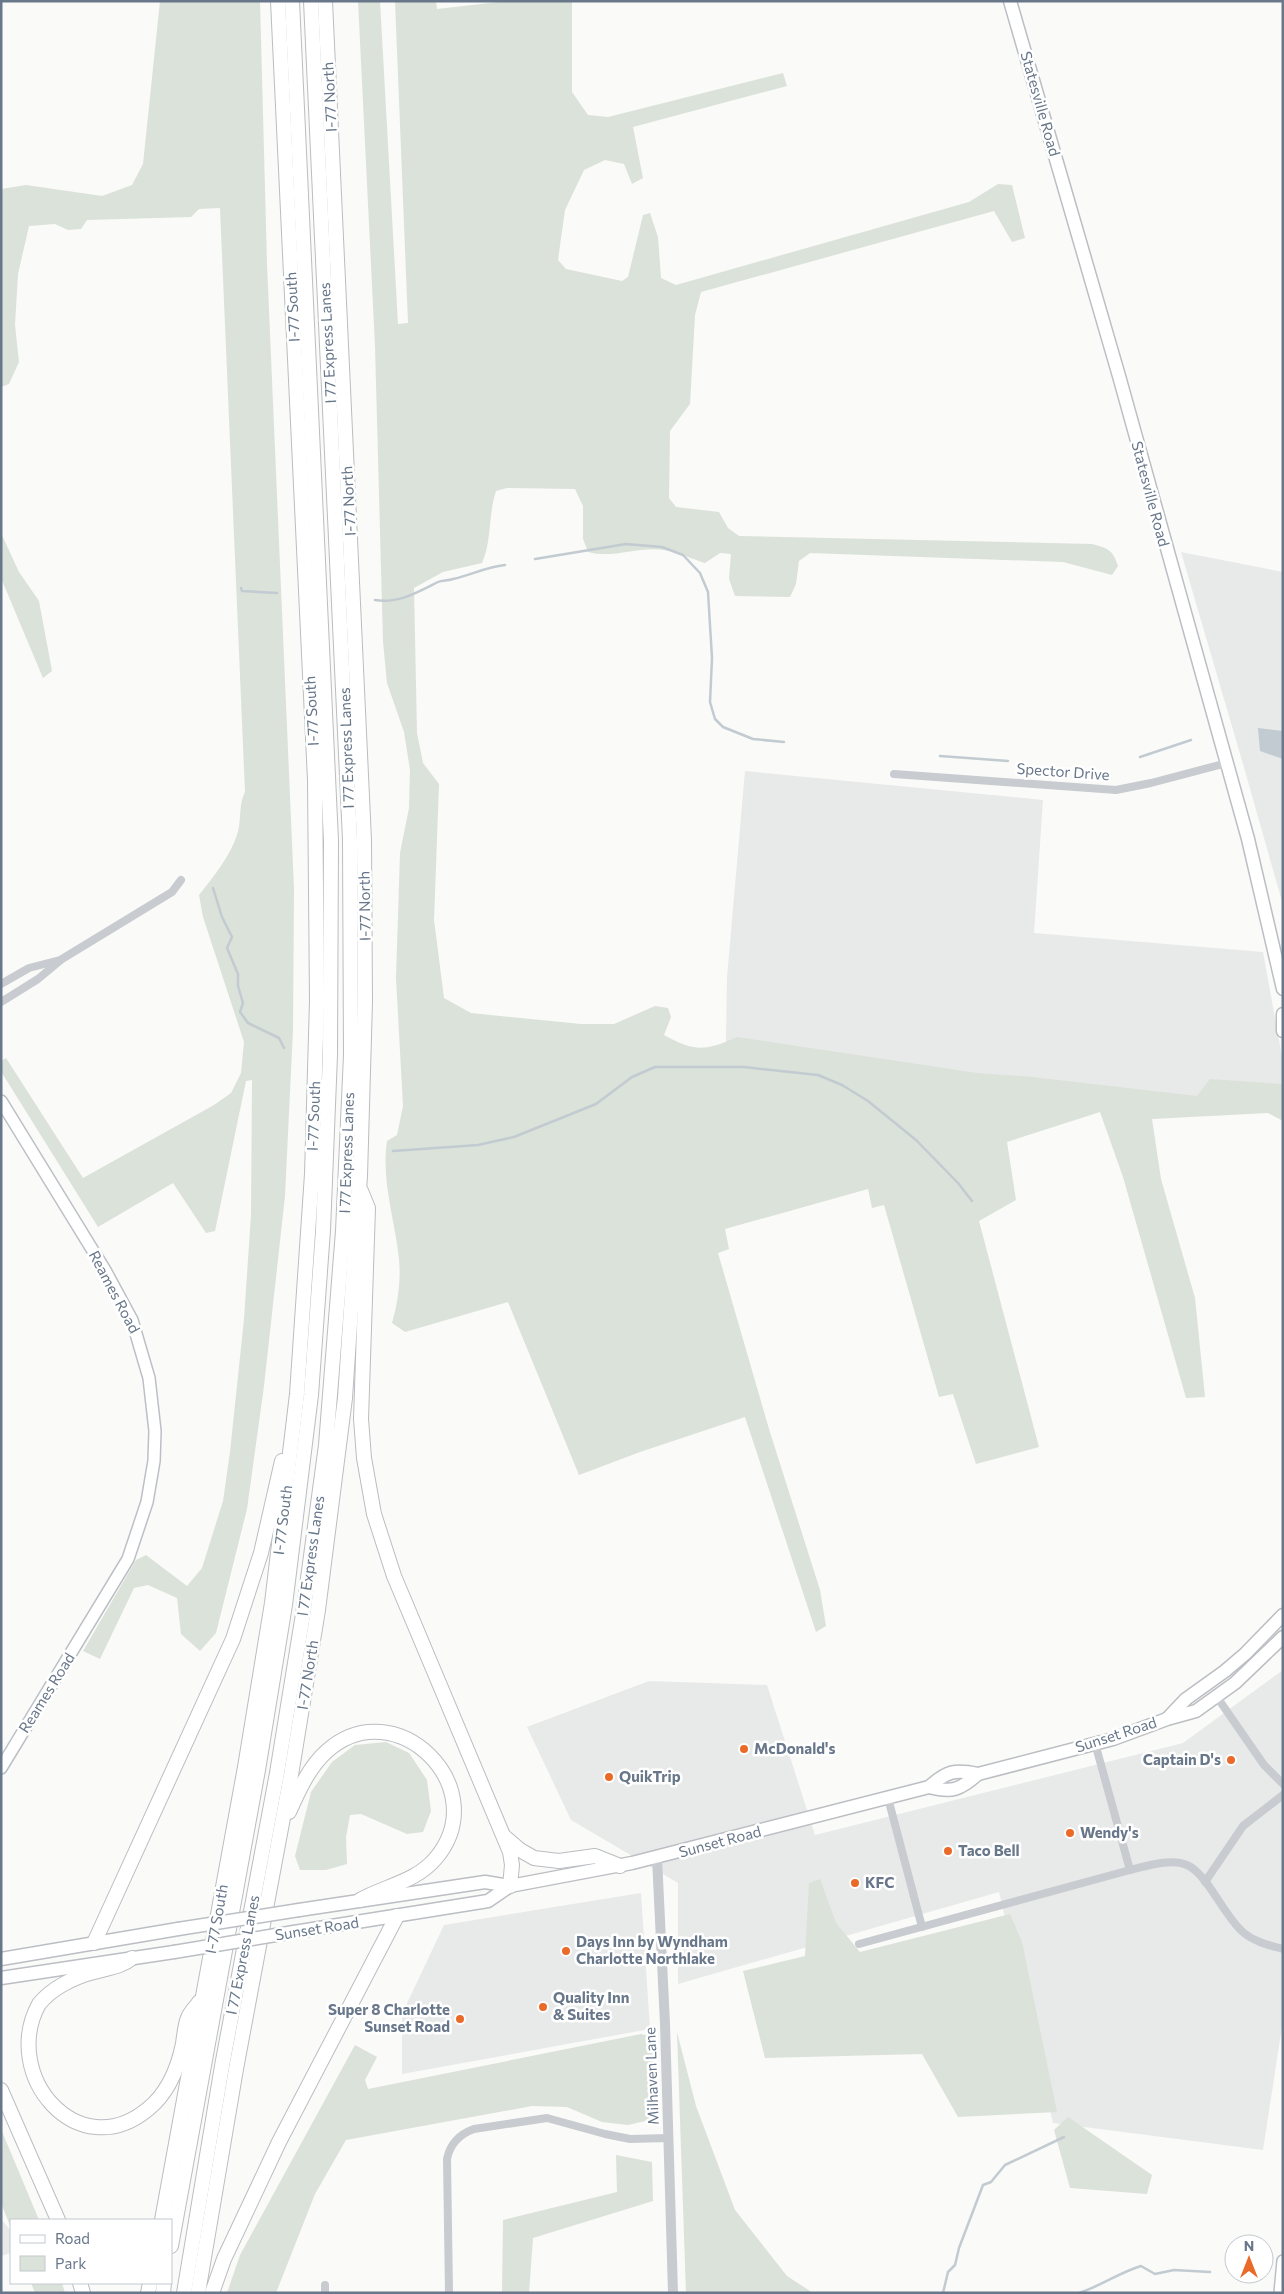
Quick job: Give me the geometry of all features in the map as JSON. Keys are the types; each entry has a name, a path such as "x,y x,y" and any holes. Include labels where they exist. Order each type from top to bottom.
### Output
{"highway":[{"name":"I-77 South","path":"162,2219 263,1658 283,1519 297,1394 312,1174 318,895 312,706 278,1"},
{"name":"I 77 Express Lanes","path":"172,2241 258,1770 285,1605 312,1377 326,1184 331,1001 329,780 292,1"},
{"name":"I 77 Express Lanes","path":"184,2293 222,2066 279,1763 304,1608 326,1445 343,1240 351,1055 351,849 311,1"},
{"name":"I-77 North","path":"198,2293 236,2068 314,1638 334,1499 350,1344 359,1188 365,1001 362,778 325,1"},
{"path":"359,1188 368,1208 360,1419 364,1458 374,1514 394,1576 504,1836 512,1861 510,1886"},
{"path":"94,1943 241,1617 261,1553 297,1394"},
{"path":"281,1828 300,1788 316,1763 328,1750 349,1738 366,1733 388,1734 410,1741 430,1755 445,1775 453,1799 452,1826 445,1844 435,1859 421,1871 360,1900"},
{"path":"504,1836 520,1850 534,1858 559,1861 594,1856 620,1866"},
{"path":"212,2293 224,2260 279,2142 397,1916"},
{"path":"132,1958 124,1965 77,1977 58,1988 44,1998 30,2018 23,2042 26,2075 36,2095 58,2116 80,2125 103,2127 126,2122 148,2110 160,2097 171,2079 182,2047 188,2018 203,1998"},
{"path":"1,2090 58,2219"}],"main road":[{"name":"Statesville Road","path":"1010,1 1119,376 1227,763 1259,879 1283,988"},
{"path":"1283,1014 1283,1031"},
{"name":"Reames Road","path":"1,1101 106,1272 132,1320 149,1378 155,1431 149,1494 128,1558 1,1768"},
{"name":"Sunset Road","path":"1167,1719 1186,1699 1245,1654 1283,1615"},
{"name":"Sunset Road","path":"1,1959 240,1919 485,1882 510,1886 657,1858 929,1787 946,1791 955,1789 964,1786 978,1774 1129,1734 1167,1719 1196,1711 1217,1697 1256,1665 1283,1637"},
{"name":"Sunset Road","path":"1,1978 488,1901 510,1886"},
{"path":"1280,2293 1283,2261"}],"street":[{"name":"Spector Drive","path":"894,774 1116,790 1151,784 1227,763"},
{"path":"1,1002 38,979 62,959 172,892 181,880"},
{"path":"1,984 29,968 62,959"},
{"path":"1217,1697 1264,1766 1283,1784"},
{"path":"1096,1743 1130,1870"},
{"path":"1205,1882 1243,1826 1283,1795"},
{"path":"888,1798 922,1926"},
{"name":"Milhaven Lane","path":"657,1858 669,2138 673,2293"},
{"path":"859,1944 1130,1870 1155,1864 1175,1863 1187,1865 1197,1871 1243,1932 1259,1942 1283,1949"},
{"path":"448,2293 447,2159 450,2149 464,2133 474,2129 548,2118 630,2139 669,2138"}],"shaded area":[{"path":"1181,552 1283,572 1283,905 1243,764"},
{"path":"1258,728 1283,731 1283,759 1260,751"},
{"path":"745,771 1043,800 1034,933 1263,952 1283,1062 1283,1110 1023,1083 726,1042 727,977"},
{"path":"1283,1670 1283,2020 1263,2150 1053,2123 999,1892 678,1984 678,1883 571,1820 527,1727 649,1681 767,1685 815,1835 1183,1743"},
{"path":"641,1893 650,2029 402,2074 402,2014 444,1925"},
{"path":"1,2219 10,2230 10,2253 1,2256"}],"green space":[{"path":"160,1 260,1 267,264 294,889 293,1030 285,1196 264,1386 247,1509 216,1633 200,1651 181,1634 177,1598 148,1585 134,1588 100,1659 83,1651 136,1560 146,1555 187,1586 202,1568 223,1501 244,1319 251,1215 252,1080 246,1081 215,1231 206,1233 173,1183 98,1227 2,1073 1,1061 6,1058 83,1178 214,1105 231,1093 241,1073 244,1042 203,917 199,895 221,866 234,843 245,792 220,208 199,209 191,217 87,220 81,229 68,230 55,224 29,226 18,274 15,325 19,362 9,384 1,387 1,189 26,185 102,196 132,185 143,164"},
{"path":"358,1 380,1 398,324 408,323 395,1 436,1 437,9 507,1 572,1 572,92 588,115 608,117 783,73 787,86 633,127 643,178 632,184 624,164 605,160 584,170 565,210 558,260 566,269 622,281 628,277 643,215 650,213 658,237 661,278 676,285 969,202 998,184 1012,185 1025,238 1012,242 994,211 701,292 695,315 690,404 670,431 669,498 676,507 719,512 728,528 739,536 1092,544 1109,550 1118,566 1112,575 1063,562 810,553 799,561 796,584 790,597 735,596 729,579 731,554 720,553 705,563 680,554 654,549 607,554 588,552 583,539 583,506 575,489 507,488 496,491 487,546 482,563 443,572 414,588 417,733 423,763 439,784 434,920 444,998 471,1013 581,1024 614,1024 655,1006 668,1008 671,1017 664,1035 674,1041 700,1048 717,1045 737,1037 977,1073 1032,1077 1197,1096 1210,1079 1281,1084 1283,1086 1283,1121 1268,1113 1152,1119 1161,1179 1195,1298 1205,1397 1186,1398 1123,1177 1100,1112 1007,1142 1016,1200 979,1221 1039,1447 976,1464 953,1394 939,1397 884,1205 872,1208 868,1189 725,1229 729,1249 718,1253 769,1429 820,1590 826,1626 816,1632 745,1417 640,1452 579,1475 508,1302 405,1332 392,1323 396,1308 400,1267 387,1186 386,1156 387,1141 397,1135 403,1106 396,978 400,853 409,808 410,770 404,732 387,683 383,642 375,346"},
{"path":"1,533 19,572 39,601 52,671 43,678 1,578"},
{"path":"386,1742 409,1753 427,1780 431,1811 423,1832 407,1834 361,1814 350,1815 346,1837 347,1864 326,1870 300,1870 295,1856 311,1792 332,1762 355,1745"},
{"path":"820,1879 836,1923 860,1952 1010,1914 1022,1942 1057,2112 958,2117 922,2054 765,2058 743,1971 805,1956 809,1883"},
{"path":"677,2032 696,2106 735,2210 787,2276 813,2293 686,2293"},
{"path":"641,2034 653,2037 654,2119 628,2125 602,2122 567,2107 532,2106 346,2140 315,2194 276,2293 227,2293 240,2255 355,2045 377,2057 365,2080 368,2089"},
{"path":"1068,2117 1152,2175 1147,2194 1070,2188 1054,2130"},
{"path":"1,2129 39,2219 10,2219 10,2226 1,2203"},
{"path":"616,2155 652,2162 653,2201 533,2238 529,2293 502,2293 503,2220 617,2192"},
{"path":"31,2284 62,2284 65,2293 35,2293"}],"waterway":[{"path":"535,559 626,544 662,547 683,555 700,573 708,592 712,658 710,702 715,719 723,727 753,739 784,742"},
{"path":"375,600 400,599 440,581 451,580 491,567 505,565"},
{"path":"241,588 242,591 277,593"},
{"path":"1140,757 1191,740"},
{"path":"940,756 1008,761"},
{"path":"213,888 222,917 232,937 227,948 238,974 238,986 243,1003 240,1012 248,1023 279,1038 284,1048"},
{"path":"393,1151 478,1145 514,1137 596,1104 632,1077 655,1067 744,1067 818,1075 842,1085 868,1101 916,1140 958,1183 972,1201"},
{"path":"943,2293 948,2272 955,2265 959,2248 983,2185 991,2182 1005,2165 1064,2137"},
{"path":"1079,2293 1141,2266 1155,2274 1174,2270 1210,2272"}],"place":[{"name":"McDonald's","path":"744,1749"},
{"name":"Captain D's","path":"1231,1760"},
{"name":"QuikTrip","path":"609,1777"},
{"name":"Wendy's","path":"1070,1833"},
{"name":"Taco Bell","path":"948,1851"},
{"name":"KFC","path":"855,1883"},
{"name":"Days Inn by Wyndham Charlotte Northlake","path":"566,1951"},
{"name":"Quality Inn & Suites","path":"543,2007"},
{"name":"Super 8 Charlotte Sunset Road","path":"460,2019"}]}
